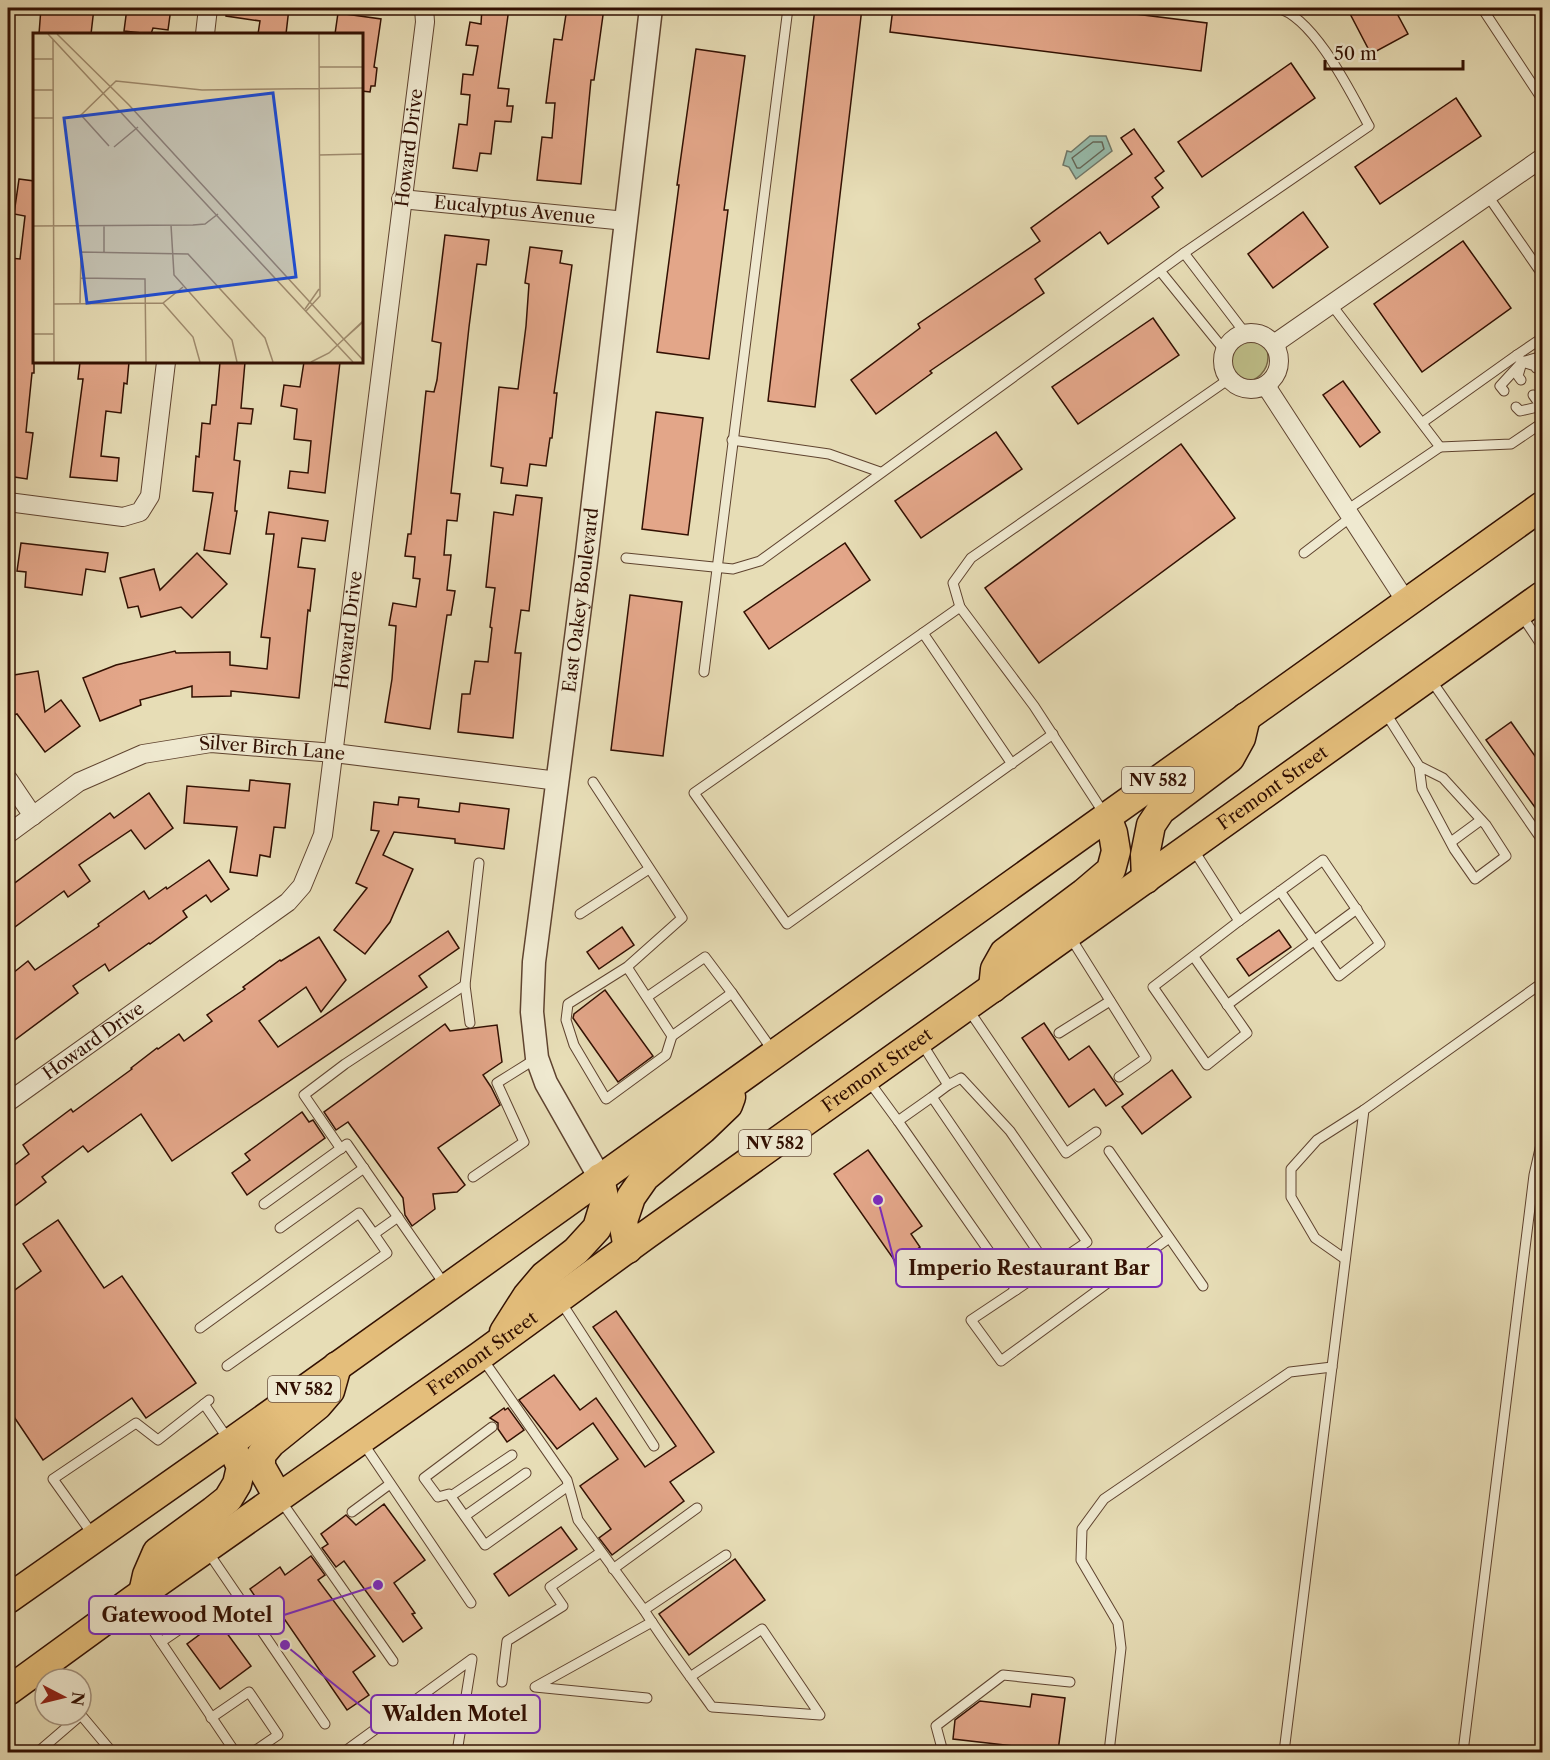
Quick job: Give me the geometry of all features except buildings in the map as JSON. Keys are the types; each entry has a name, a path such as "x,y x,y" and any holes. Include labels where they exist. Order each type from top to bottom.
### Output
{"main road":[{"name":"NV 582","path":"8,1599 1542,507"},
{"name":"Fremont Street","path":"8,1691 45,1669 206,1548 488,1351 1542,596"},
{"path":"1146,879 1145,855 1151,825 1161,810 1230,758 1241,738 1246,717"},
{"path":"993,988 995,969 1004,953 1084,893 1110,870 1116,851 1107,817"},
{"path":"628,1249 623,1221 631,1197 645,1177 704,1129 728,1105 736,1081"},
{"path":"488,1351 544,1276 576,1251 597,1228 605,1202 600,1178"},
{"path":"278,1497 261,1467 261,1455 271,1443 318,1405 330,1391 338,1364"},
{"path":"138,1597 157,1552 228,1499 237,1484 241,1467 230,1443"}],"street":[{"path":"205,33 208,8"},
{"name":"Howard Drive","path":"8,1102 288,902 302,886 323,835 401,198 425,22 424,8"},
{"name":"East Oakey Boulevard","path":"600,1178 546,1083 537,1058 532,1012 534,962 651,8"},
{"path":"1274,344 1542,158"},
{"name":"Eucalyptus Avenue","path":"401,198 626,221"},
{"path":"1245,333 1262,335 1274,344 1280,363 1273,380 1266,386 1246,389 1229,380 1223,361 1230,343 1245,333"},
{"path":"8,502 123,517 140,512 150,496 166,363"},
{"path":"1266,386 1407,603"},
{"name":"Silver Birch Lane","path":"8,834 79,782 143,754 211,743 334,753 558,781"},
{"path":"8,779 33,816"}],"lane":[{"path":"704,672 788,8"},
{"path":"626,558 733,569 760,561 880,472 1161,272 1184,253 1369,126 1344,81 1316,38 1287,10 1277,8"},
{"path":"1482,8 1542,97"},
{"path":"1536,8 1542,18"},
{"path":"1488,196 1541,268"},
{"path":"1184,253 1245,333"},
{"path":"1161,272 1225,351"},
{"path":"1331,304 1440,447"},
{"path":"1423,422 1519,359 1542,338"},
{"path":"1504,391 1500,386 1519,359 1542,356"},
{"path":"1519,359 1536,368"},
{"path":"1519,359 1518,376 1521,380"},
{"path":"1107,817 1053,734 960,607 953,583 971,558 1229,380"},
{"path":"1533,395 1542,404"},
{"path":"1516,407 1520,411 1542,404"},
{"path":"1304,553 1349,514 1440,447 1512,444 1542,423"},
{"path":"732,440 829,454 880,472"},
{"path":"960,607 694,793 787,924 1053,734"},
{"path":"1520,613 1542,646"},
{"path":"923,633 1012,764"},
{"path":"1429,678 1542,840"},
{"path":"1383,710 1419,766 1422,789 1451,842 1475,879 1506,856 1481,820 1443,778 1419,766"},
{"path":"593,782 682,918 627,967 568,1004 566,1020 573,1045 606,1099 666,1055 672,1035 732,993"},
{"path":"1451,842 1481,820"},
{"path":"1191,847 1239,921"},
{"path":"1194,957 1247,1033 1207,1065 1153,987 1239,921 1280,891 1323,860 1380,944 1339,976 1280,891"},
{"path":"470,1023 465,985 479,863"},
{"path":"580,914 649,869"},
{"path":"1227,1005 1357,909"},
{"path":"1068,934 1146,1058 1119,1077"},
{"path":"647,997 705,957 774,1053"},
{"path":"627,967 672,1035"},
{"path":"1345,1259 1315,1238 1291,1197 1291,1169 1317,1140 1364,1110 1542,983"},
{"path":"341,1149 304,1095 345,1064 465,985"},
{"path":"1059,1033 1110,1001"},
{"path":"966,1007 1066,1153 1096,1132"},
{"path":"920,1040 948,1085"},
{"path":"473,1178 524,1142 497,1083 537,1058"},
{"path":"867,1078 1016,1290"},
{"path":"898,1121 961,1078 1010,1131 1087,1242 971,1320 1001,1361 1170,1238"},
{"path":"932,1097 1049,1268"},
{"path":"1284,1752 1364,1110"},
{"path":"1463,1752 1534,1175 1542,1140"},
{"path":"264,1204 347,1144 446,1287"},
{"path":"1108,1151 1203,1286"},
{"path":"280,1228 364,1168"},
{"path":"200,1328 360,1213 387,1253 227,1366"},
{"path":"374,1234 398,1217"},
{"path":"559,1299 654,1446"},
{"path":"488,1351 567,1480 578,1520 644,1610 651,1622 690,1677 712,1707 820,1715 762,1629 690,1677"},
{"path":"1109,1752 1121,1648 1118,1623 1081,1560 1082,1529 1104,1499 1290,1372 1332,1367"},
{"path":"94,1537 53,1479 136,1423 158,1440 206,1402 230,1443"},
{"path":"492,1427 424,1478 438,1497 449,1494 451,1496 484,1545 568,1486"},
{"path":"360,1439 471,1603"},
{"path":"451,1496 512,1455"},
{"path":"465,1516 526,1473"},
{"path":"352,1512 390,1484"},
{"path":"278,1497 393,1661"},
{"path":"613,1569 697,1508"},
{"path":"206,1548 325,1724"},
{"path":"502,1682 507,1641 563,1606 550,1587 601,1552"},
{"path":"644,1610 726,1555"},
{"path":"138,1597 161,1642 235,1752"},
{"path":"161,1642 205,1612"},
{"path":"647,1698 535,1687 651,1622"},
{"path":"344,1752 472,1659 455,1750"},
{"path":"943,1752 936,1726 1003,1675 1070,1682"},
{"path":"211,1718 249,1692 278,1735 253,1752"},
{"path":"38,1752 67,1727"},
{"path":"91,1727 112,1752"},
{"path":"836,1751 848,1752"}],"green space":[{"path":"1243,332 1261,339 1268,357 1261,375 1243,382 1225,375 1218,357 1225,339"}],"water":[{"path":"1090,136 1106,136 1112,151 1076,179 1069,167 1063,165 1067,151 1071,152"}],"place":[{"name":"Imperio Restaurant Bar","path":"878,1200"},
{"name":"Gatewood Motel","path":"378,1585"},
{"name":"Walden Motel","path":"285,1645"}]}
